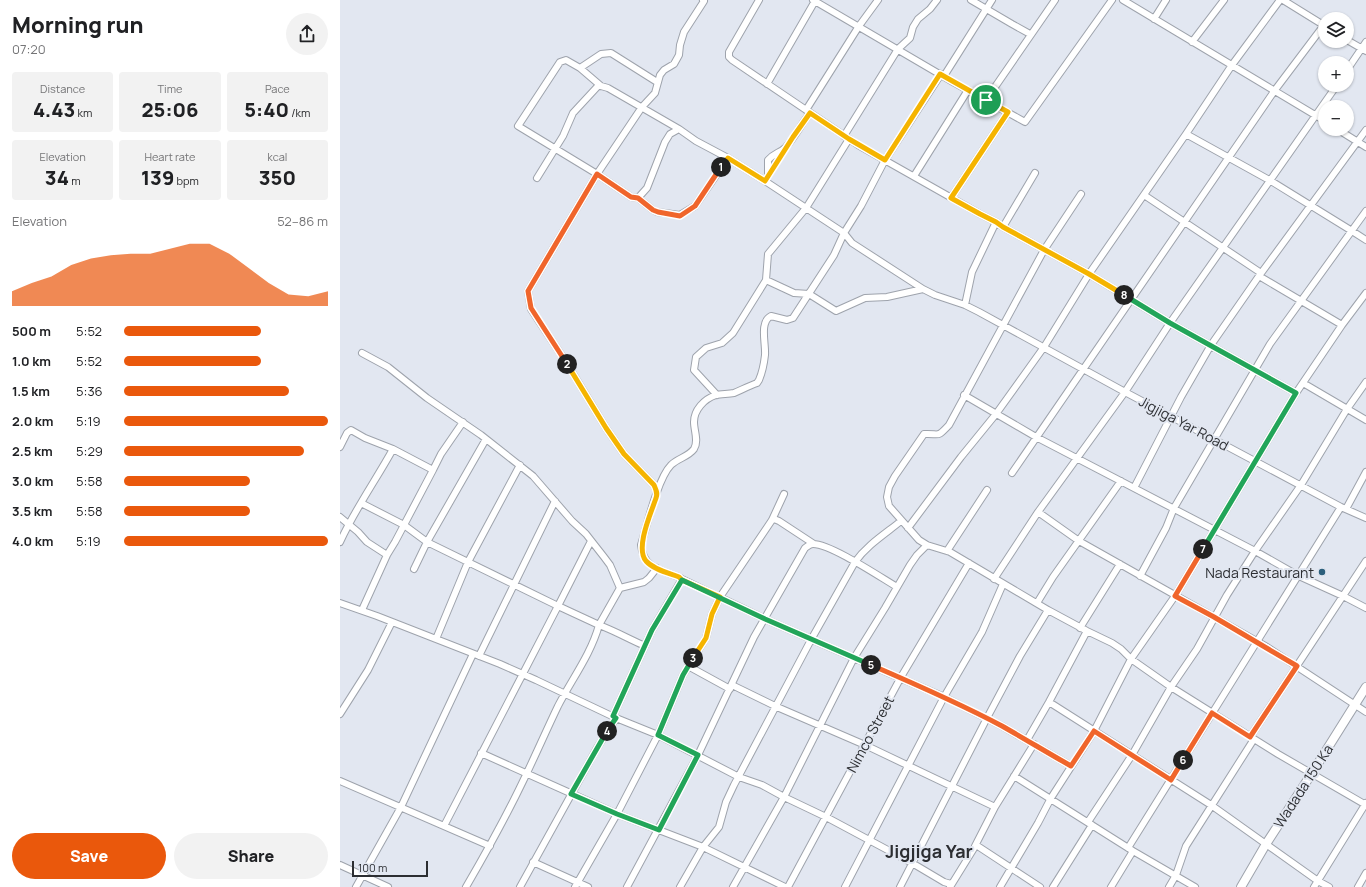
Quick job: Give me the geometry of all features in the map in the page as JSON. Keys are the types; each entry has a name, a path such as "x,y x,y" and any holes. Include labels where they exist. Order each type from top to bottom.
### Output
{"street":[{"path":"657,492 654,485 624,454 606,428 531,308 528,291 597,174 642,107 655,92 657,82 664,70 674,64 680,55 680,45 684,32 704,0"},
{"path":"759,0 728,54 732,60 847,138 951,198 1089,274 1170,323 1296,393"},
{"path":"767,178 768,160 774,154 780,153 787,146 859,26 878,0"},
{"path":"717,395 694,370 696,357 706,348 722,343 734,333 766,280 768,254 806,208 898,49 910,38 913,27 918,19 930,9 937,0"},
{"path":"971,0 1030,34"},
{"path":"992,0 885,160 861,206 844,233 834,255 793,318 787,320 771,316 765,321 765,355 761,375 756,383 733,393 717,395 709,398 698,409 695,415 694,423 696,443 694,448 689,454 672,465 665,474 657,492 641,545 642,554 645,560 656,568 679,577 682,580 765,619 812,638 944,697 1027,740 1071,766"},
{"path":"986,100 1030,34 1055,0"},
{"path":"767,84 818,1 942,75 1025,122 1029,119 1112,0"},
{"path":"1123,0 1316,116"},
{"path":"1154,18 1166,0"},
{"path":"1192,42 1224,0"},
{"path":"908,528 961,457 996,414 1044,347 1089,274 1232,65 1280,0"},
{"path":"1283,0 1318,22"},
{"path":"1012,473 1275,90 1318,34"},
{"path":"1354,62 1364,50 1366,42"},
{"path":"1354,44 1364,50"},
{"path":"580,68 601,54 611,53 657,82"},
{"name":"Jigjiga Yar Road","path":"555,148 518,126 560,62 566,60 580,68 601,86 642,107 696,141 767,178 806,208 844,233 852,243 923,289 965,305 1172,417 1344,508 1366,518"},
{"path":"536,178 564,136 573,113 598,86 601,86"},
{"path":"914,176 968,90"},
{"path":"994,579 1038,512 1125,392 1170,323 1332,92"},
{"path":"951,198 1008,112"},
{"path":"638,198 646,188 665,142 670,134 678,129"},
{"path":"1134,488 1181,397 1211,345 1260,274 1366,130"},
{"path":"1186,134 1271,181 1366,240"},
{"path":"1348,136 1366,148"},
{"path":"555,148 631,197 638,198 653,210 680,216 695,206 728,158"},
{"path":"1003,227 1035,173"},
{"path":"1081,194 1044,250 949,424 938,435 929,433 922,436 889,487 887,497 889,506 919,540 927,545 947,551 1080,628 1106,640 1121,649 1131,659 1171,687 1212,713 1312,774 1366,804 1316,884"},
{"path":"1144,195 1260,274 1342,325"},
{"path":"1140,576 1166,528 1174,508 1270,344 1366,211"},
{"path":"965,305 972,272 984,244 996,222"},
{"path":"766,280 794,293 809,294 836,311 865,298 887,297 923,289"},
{"path":"1000,887 1038,824 1051,798 1094,731 1131,659 1175,596 1296,393 1342,325 1366,293"},
{"path":"362,353 388,368 427,398 486,439 533,476 591,541 610,565 620,588"},
{"path":"1053,887 1171,687 1197,648 1227,595 1255,551 1301,485 1347,409 1366,382"},
{"path":"1303,384 1366,420"},
{"path":"964,395 1036,437 1174,508 1299,576 1366,608"},
{"path":"362,610 387,555 396,542 441,454 463,422"},
{"path":"340,447 347,433 352,430 433,470"},
{"path":"414,569 427,542 486,439"},
{"path":"340,542 348,524 393,449"},
{"path":"436,639 468,562 520,465"},
{"path":"1111,887 1171,780 1256,641 1344,508 1366,472"},
{"path":"1037,603 1053,577 1121,481"},
{"path":"947,551 987,490"},
{"path":"576,885 617,814 658,735 673,696 688,666 706,638 712,614 720,597 772,520 784,494"},
{"path":"356,887 401,808 476,655 514,585 555,501"},
{"path":"361,503 404,525 427,542 449,554 599,625 618,632 645,646"},
{"path":"1038,512 1079,541 1256,641 1297,666 1366,712"},
{"path":"340,517 358,532 367,542 387,555"},
{"path":"772,520 774,519 779,521 814,544 825,546 897,587"},
{"path":"680,887 703,848 719,827 726,802 812,638 855,562 862,552 901,521"},
{"path":"444,826 591,541"},
{"path":"627,887 698,755 751,642 802,552 809,545 814,544"},
{"path":"732,887 784,797 854,658 916,555 927,545"},
{"path":"1169,887 1176,875 1186,846 1297,666 1366,561"},
{"name":"Nimco Street","path":"788,887 901,678 968,563"},
{"path":"1080,628 1120,564"},
{"path":"466,887 490,846 565,693 595,638 599,625 620,588 644,582 656,568"},
{"path":"520,887 614,717 652,630 682,580"},
{"path":"845,887 944,697 982,632 1003,584"},
{"path":"340,602 522,674 614,717 658,735 739,777 762,785 826,817 951,885 975,846 995,807 1034,744"},
{"path":"900,887 986,718 1020,656 1048,610"},
{"path":"340,714 368,670 392,622"},
{"path":"1027,740 1087,631"},
{"path":"688,666 731,687 865,745 995,807"},
{"name":"Wadada 150 Ka","path":"1241,887 1266,844 1366,687"},
{"path":"1049,702 1211,806 1266,844 1316,884 1329,887"},
{"path":"482,753 617,814 703,848 785,887"},
{"path":"1014,776 1195,887"},
{"path":"340,781 490,846"},
{"path":"975,846 978,846 1040,887"},
{"path":"533,862 576,885 588,887"},
{"path":"340,865 388,887"},
{"path":"1358,887 1366,873"}],"place":[{"name":"Nada Restaurant","path":"1322,572"}],"district":[{"name":"Jigjiga Yar","path":"929,851"}],"route":[{"path":"986,100 940,74 885,160 858,145 810,113 765,181 728,158 695,206 680,216 653,210 638,198 631,197 597,174 574,211 528,291 531,308 606,428 624,454 654,485 657,495 641,545 642,554 645,560 656,568 679,577 682,580 720,597 712,614 706,638 690,661 683,675 658,735 698,755 659,830 571,794 616,718 613,716 633,669 652,630 682,580 720,597 765,619 812,638 944,697 1002,726 1071,766 1094,731 1171,780 1212,713 1250,737 1297,666 1175,596 1296,393 1170,323 1089,274 951,198 1008,112 986,100"}]}
